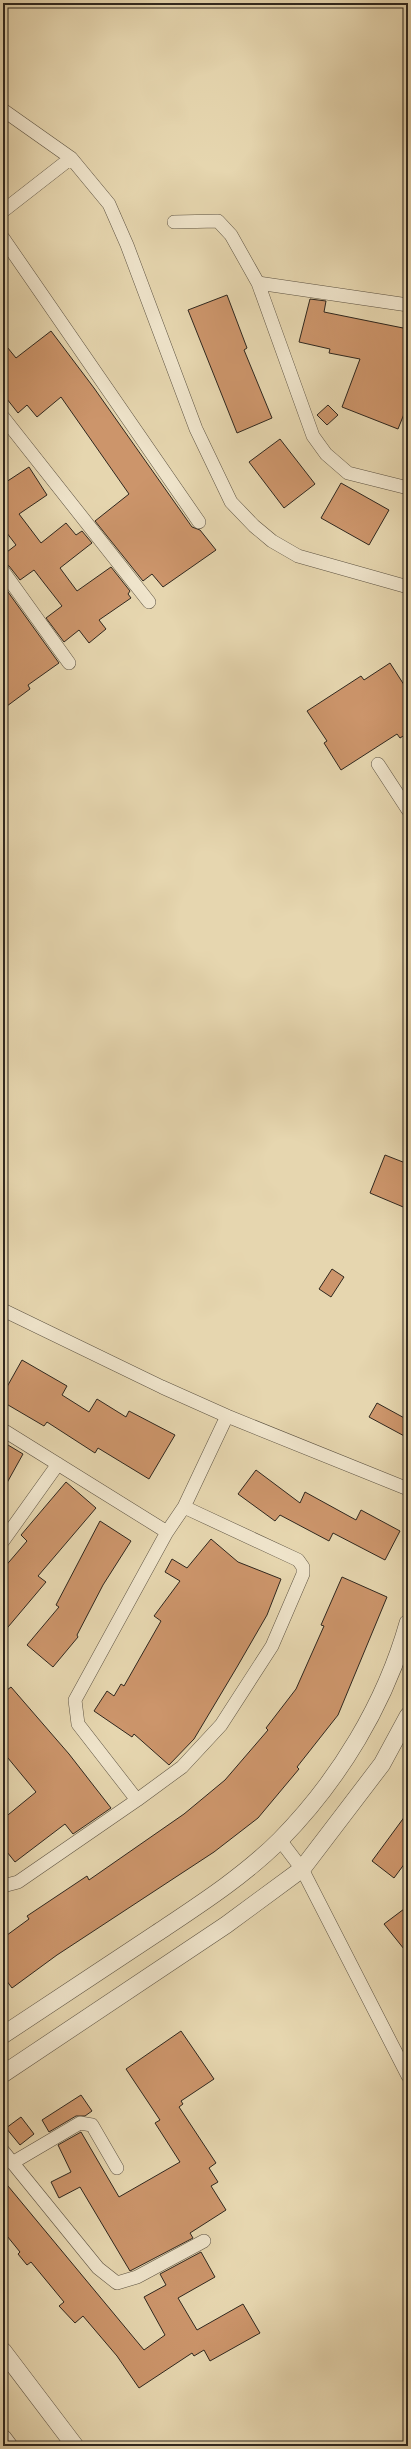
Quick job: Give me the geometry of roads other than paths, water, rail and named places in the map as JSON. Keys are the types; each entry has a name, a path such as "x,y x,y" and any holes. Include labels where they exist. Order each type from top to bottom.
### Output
{"street":[{"path":"3,110 71,158 109,204 128,245 196,429 216,475 231,502 260,531 298,556 408,587"},
{"path":"3,211 71,158"},
{"path":"174,222 218,221 231,235 258,283 314,436 322,448 348,473 408,488"},
{"path":"3,238 200,522"},
{"path":"258,283 408,305"},
{"path":"3,417 149,602"},
{"path":"3,571 69,663"},
{"path":"378,764 408,810"},
{"path":"3,1310 162,1387 227,1416 408,1489"},
{"path":"137,1800 78,1724 75,1700 167,1532 184,1507 227,1416"},
{"path":"3,1430 167,1532"},
{"path":"3,1541 58,1464"},
{"path":"3,1886 18,1882 182,1767 221,1725 272,1646 303,1574 303,1567 298,1560 184,1507"},
{"path":"3,2035 212,1896 280,1840 342,1765 380,1700 401,1648 408,1623"},
{"path":"3,2074 226,1925 302,1869 382,1764 408,1716"},
{"path":"280,1840 302,1869 408,2076"},
{"path":"12,2163 80,2123 92,2125 117,2168"},
{"path":"3,2151 98,2268 117,2283 137,2277 204,2242"},
{"path":"3,2351 75,2446"},
{"path":"3,2438 9,2446"}]}
